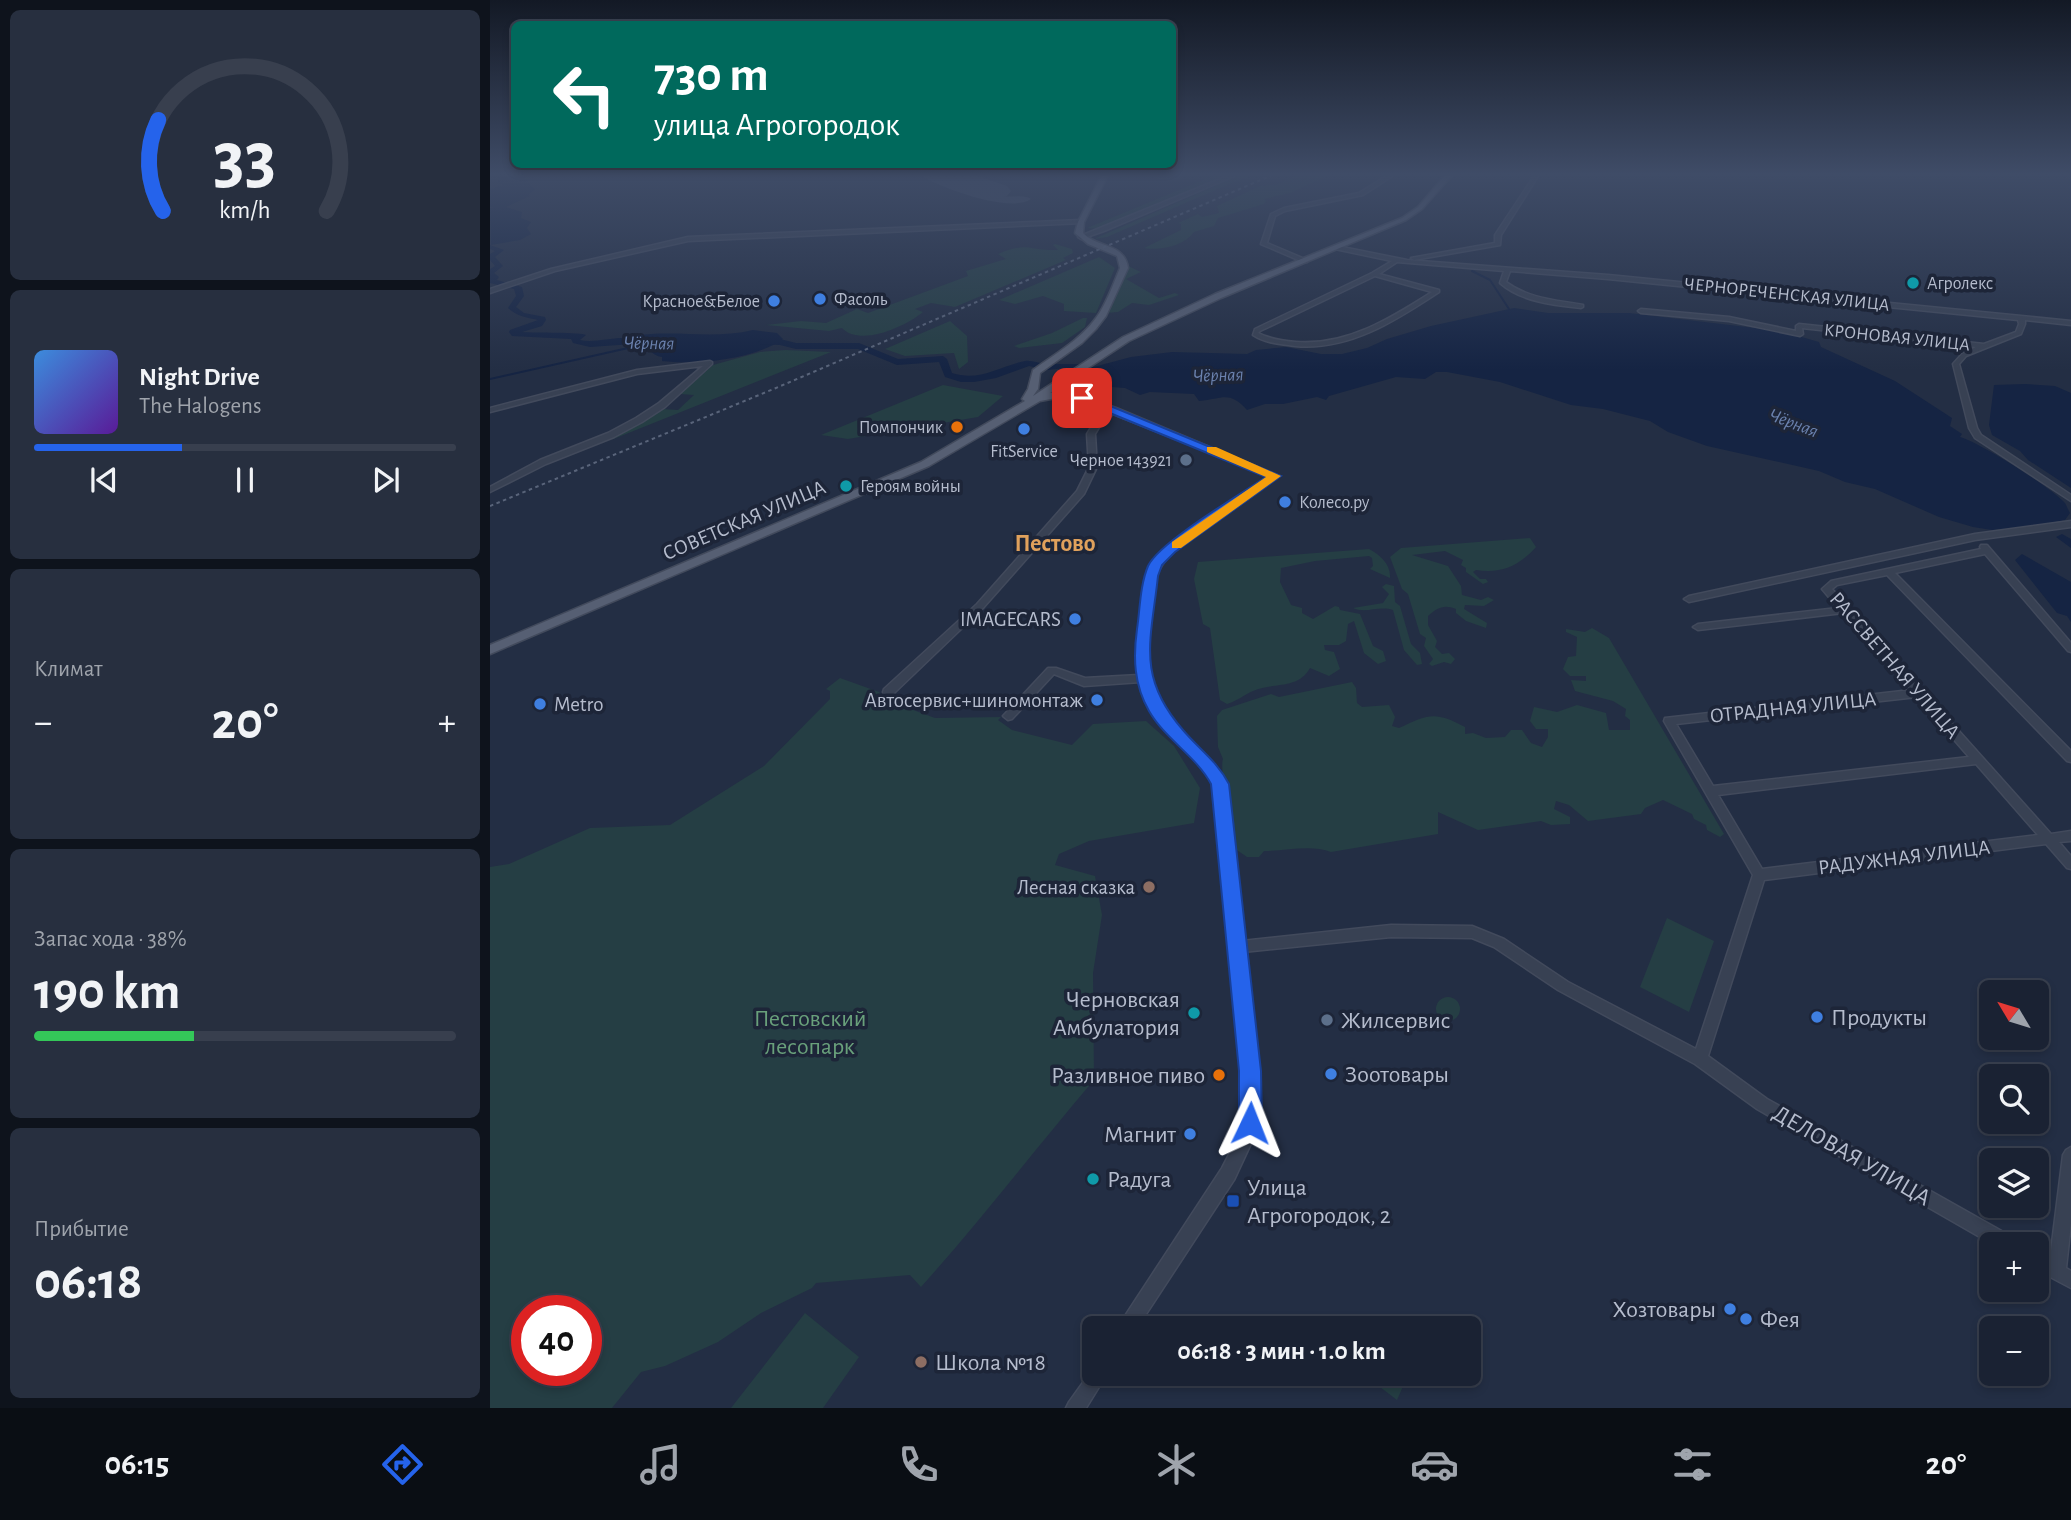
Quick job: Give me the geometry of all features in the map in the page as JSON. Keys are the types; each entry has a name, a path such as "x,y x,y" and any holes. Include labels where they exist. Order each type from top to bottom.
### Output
{"main road":[{"path":"1087,363 1095,351 1091,337 1124,268 1124,260 1119,253 1095,239"},
{"path":"1069,348 1126,339 1210,299 1358,239"},
{"path":"1073,372 1063,383 1069,393 1030,400 1037,372 1069,348 1100,319"},
{"name":"СОВЕТСКАЯ УЛИЦА","path":"490,650 925,464 1126,339"},
{"path":"1037,372 1045,378 1073,372"},
{"path":"1037,372 1052,387"},
{"name":"СОВЕТСКАЯ УЛИЦА","path":"490,643 921,460 1030,400"}],"street":[{"path":"490,291 553,270 683,239 696,239"},
{"path":"1266,239 1264,244 1305,261"},
{"path":"1337,248 1397,260 1498,244 1498,239"},
{"path":"1374,274 1437,291 1378,329 1322,345 1308,346 1263,338 1255,334 1257,330 1374,274 1397,260"},
{"name":"ЧЕРНОРЕЧЕНСКАЯ УЛИЦА","path":"1397,260 2071,323"},
{"path":"1508,269 1503,283 1508,287 1537,298 1581,306"},
{"name":"КРОНОВАЯ УЛИЦА","path":"1641,311 1729,319 1800,334 1799,326 1985,346 2019,334 2021,317"},
{"path":"1985,346 1964,355 1956,364 1975,432 2071,499"},
{"path":"490,410 637,372 710,363 662,405 639,420 611,435 543,462 490,490"},
{"path":"1052,387 1275,476 1170,549 1156,564 1152,576 1142,653 1143,678 1156,710 1212,769 1220,784 1252,1094 1246,1138 1228,1174 1136,1316"},
{"path":"888,692 980,606 1081,492 1093,467 1091,434 1098,423 1113,410"},
{"path":"1689,599 1975,537 2071,524"},
{"path":"1975,537 2071,649"},
{"name":"РАССВЕТНАЯ УЛИЦА","path":"1987,551 1828,586 1829,594 2071,864"},
{"path":"1888,571 2071,758"},
{"path":"1698,626 1844,610"},
{"path":"1008,716 1052,670 1084,682 1143,678"},
{"name":"ОТРАДНАЯ УЛИЦА","path":"1710,791 1669,721 1918,693"},
{"path":"1700,1059 1759,875 1710,791 1978,760"},
{"name":"РАДУЖНАЯ УЛИЦА","path":"1759,875 2071,836"},
{"name":"ДЕЛОВАЯ УЛИЦА","path":"1238,947 1391,931 1472,932 1499,943 1563,986 1700,1059 1762,1104 1987,1232"},
{"path":"2064,1276 2071,1155"},
{"path":"1075,1408 1090,1386"}],"green space":[{"path":"1163,239 1187,239 1164,248 1144,248"},
{"path":"1053,245 1072,249 1073,253 1063,258 1066,260 955,307 931,303 915,309 923,312 882,333 860,336 842,328 829,331 766,325 801,321 826,323 857,309 868,313 968,276 966,271 1006,259 998,254 1008,250 1023,247 1058,250"},
{"path":"1099,257 1115,268 1096,313 1064,311 1064,304 1043,296 1015,304 999,300"},
{"path":"1128,266 1141,272 1126,279 1159,298 1175,293 1179,295 1149,305 1132,303 1118,312 1105,313"},
{"path":"1087,318 1085,327 1062,343 1019,348 1014,346 1052,333"},
{"path":"950,321 967,336 968,362 959,369 954,353 905,356 885,349"},
{"path":"760,352 831,352 611,440 662,409 678,410 694,395 680,394 713,365"},
{"path":"943,385 1003,396 978,417 848,439 821,435"},
{"path":"1530,538 1536,547 1516,564 1494,571 1473,572 1480,579 1486,579 1488,582 1483,584 1466,572 1466,568 1461,565 1463,560 1445,551 1412,555 1448,566 1461,586 1462,595 1494,600 1484,606 1465,605 1464,609 1487,623 1486,628 1466,621 1456,613 1456,609 1448,607 1428,616 1428,625 1437,641 1435,647 1442,654 1449,653 1455,659 1451,664 1429,664 1433,659 1424,646 1426,638 1420,634 1408,594 1402,589 1390,557 1401,548"},
{"path":"1369,549 1384,560 1389,568 1390,578 1370,569 1373,566 1369,556 1315,561 1281,568 1280,582 1291,605 1302,608 1302,613 1313,619 1335,606 1340,610 1360,614 1373,646 1383,651 1386,661 1378,664 1364,653 1354,621 1348,624 1346,641 1339,645 1324,645 1325,650 1334,652 1340,669 1329,676 1310,668 1299,680 1292,683 1261,688 1227,704 1220,700 1210,628 1203,624 1194,579 1198,562"},
{"path":"1386,584 1394,586 1395,602 1400,606 1411,644 1420,653 1422,664 1417,665 1404,650 1393,610 1353,608 1383,603 1389,594 1382,587"},
{"path":"1592,628 1609,638 1724,834 1720,837 1707,830 1706,825 1694,819 1692,814 1663,800 1645,808 1641,814 1588,821 1569,805 1556,801 1554,809 1570,817 1570,824 1551,825 1541,821 1478,830 1438,812 1438,834 1331,852 1307,848 1264,851 1259,857 1247,857 1234,848 1224,787 1223,759 1218,747 1217,716 1222,710 1271,694 1279,697 1352,682 1356,688 1357,703 1362,707 1389,705 1395,717 1392,726 1399,728 1432,716 1446,718 1465,727 1465,734 1473,733 1486,738 1505,737 1511,730 1522,730 1531,743 1542,747 1548,737 1548,729 1536,729 1530,721 1534,707 1557,712 1577,705 1606,713 1609,730 1630,730 1630,720 1625,716 1626,709 1613,701 1575,691 1571,680 1586,681 1586,676 1570,676 1563,669 1568,657 1576,656 1577,637 1566,632 1566,629 1585,632"},
{"name":"Пестовский лесопарк","path":"840,678 879,692 886,700 935,718 1001,717 998,720 1012,730 1072,745 1093,724 1146,721 1174,746 1200,788 1194,823 1089,841 1059,854 1055,865 1095,876 1102,915 1093,973 1094,1080 921,1287 910,1275 816,1283 812,1288 761,1313 718,1342 665,1366 641,1372 612,1408 490,1408 490,867 509,864 590,828 670,825 764,766 830,699 830,691 826,689"},
{"path":"1667,918 1714,941 1689,1012 1640,987"},
{"path":"1448,997 1459,1004 1460,1009 1453,1020 1448,1021 1437,1014 1436,1009 1443,998"},
{"path":"805,1313 859,1357 823,1408 731,1408"},
{"path":"1379,1386 1403,1386 1397,1400"}],"water":[{"path":"491,239 522,239 520,240 491,245"},
{"path":"1514,308 1548,313 1629,313 1781,331 1819,342 1821,347 1895,381 1952,418 1950,426 1962,434 1960,437 1983,447 2031,477 2058,496 2070,513 2065,520 2030,527 1992,530 1973,527 1939,517 1875,489 1845,482 1819,471 1707,446 1668,432 1650,421 1603,409 1571,405 1500,382 1447,372 1436,372 1425,379 1396,377 1329,396 1326,400 1317,397 1283,404 1265,404 1247,410 1230,398 1199,401 1194,394 1150,392 1140,395 1125,388 1086,385 1087,377 1092,372 1086,369 1131,357 1172,352 1247,354 1256,350 1286,347 1321,354 1342,354 1431,326"},
{"path":"753,330 777,333 783,339 741,356 692,362 662,361 662,357 646,349 617,340 650,334 719,334"},
{"path":"1994,385 2055,386 2071,393 2071,488 2028,460 2020,451 1992,435 1989,425"},
{"path":"2022,554 2071,582 2071,622 2067,616 2057,613 2015,560"}],"waterway":[{"name":"Чёрная","path":"490,247 500,250 491,257 499,266 490,273"},
{"path":"1472,271 1490,280 1509,309"},
{"name":"Чёрная","path":"490,274 495,277 492,281 518,287 520,296 512,308 522,315 541,317 539,324 513,332 515,334 561,337 582,335 575,339 576,341 590,344 633,341"},
{"name":"Чёрная","path":"762,342 780,342 796,346 859,346 897,362 943,359 948,375 961,379 993,376 1028,363 1095,370"},
{"path":"490,379 637,346"},
{"name":"Чёрная","path":"2062,537 2071,545"}],"railway":[{"path":"490,506 776,388 1124,239"}],"slow traffic":[{"path":"1177,545 1275,476 1212,450"}],"place":[{"name":"Агролекс","path":"1913,283"},
{"name":"Фасоль","path":"820,299"},
{"name":"Красное&Белое","path":"774,301"},
{"name":"Помпончик","path":"957,427"},
{"name":"FitService","path":"1024,429"},
{"name":"Черное 143921","path":"1186,460"},
{"name":"Героям войны","path":"846,486"},
{"name":"Колесо.ру","path":"1285,502"},
{"name":"IMAGECARS","path":"1075,619"},
{"name":"Автосервис+шиномонтаж","path":"1097,700"},
{"name":"Metro","path":"540,704"},
{"name":"Лесная сказка","path":"1149,887"},
{"name":"Черновская Амбулатория","path":"1194,1013"},
{"name":"Продукты","path":"1817,1017"},
{"name":"Жилсервис","path":"1327,1020"},
{"name":"Зоотовары","path":"1331,1074"},
{"name":"Разливное пиво","path":"1219,1075"},
{"name":"Магнит","path":"1190,1134"},
{"name":"Радуга","path":"1093,1179"},
{"name":"Улица Агрогородок, 2","path":"1233,1201"},
{"name":"Хозтовары","path":"1730,1309"},
{"name":"Фея","path":"1746,1319"},
{"name":"Школа №18","path":"921,1362"}],"district":[{"name":"Пестово","path":"1055,543"}],"route":[{"path":"1082,398 1275,476 1170,549 1156,564 1142,653 1145,687 1156,710 1212,769 1220,784 1250,1071 1250,1123"}]}
